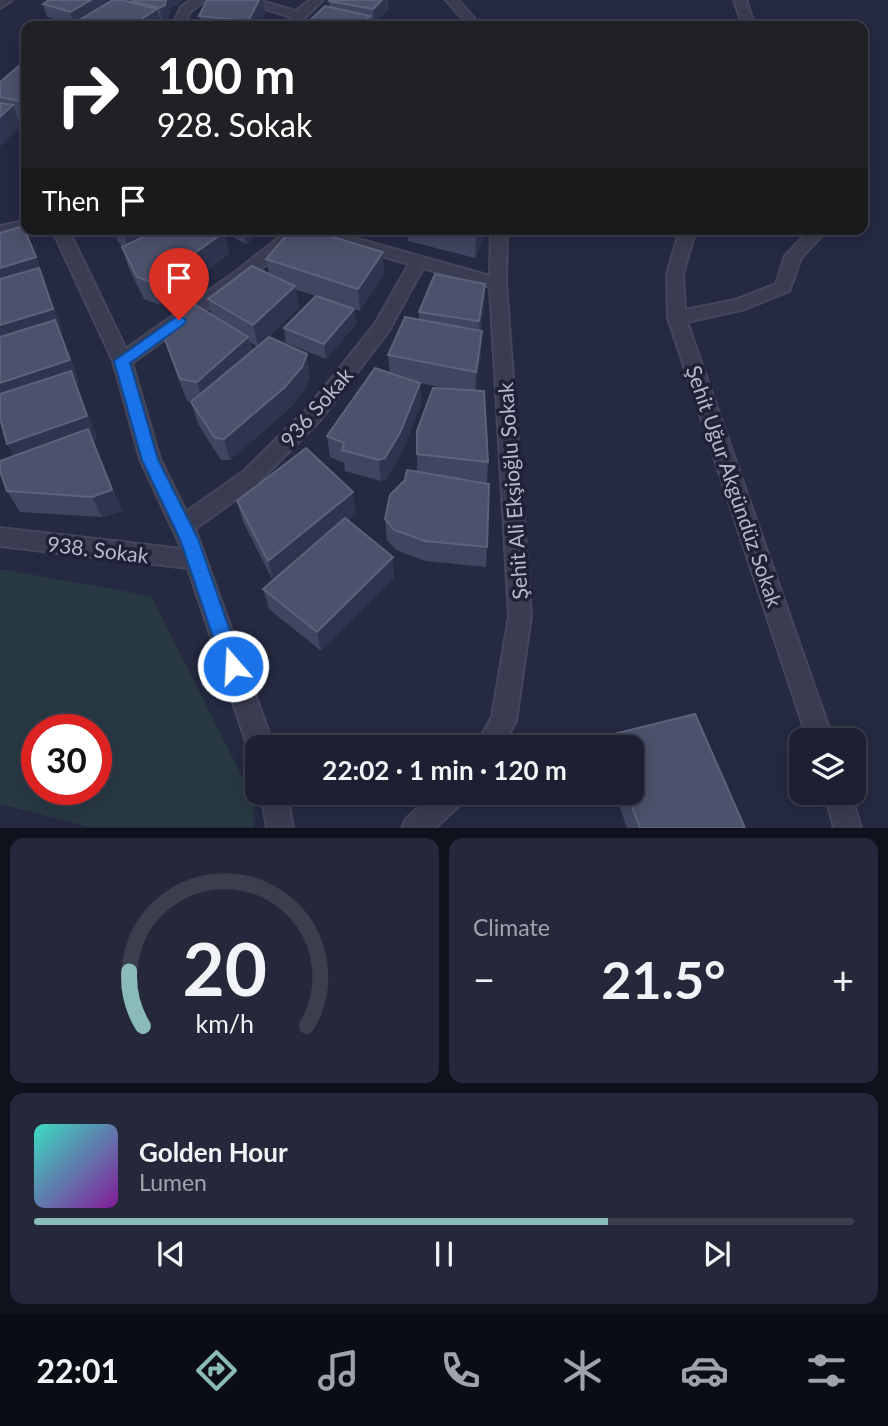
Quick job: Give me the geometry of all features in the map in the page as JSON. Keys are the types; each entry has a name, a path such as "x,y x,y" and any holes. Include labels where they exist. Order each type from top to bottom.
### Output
{"street":[{"path":"0,4 6,0"},
{"path":"180,21 185,10 198,0"},
{"path":"244,0 298,15"},
{"path":"294,21 317,0"},
{"path":"452,0 471,21"},
{"path":"740,0 747,21"},
{"path":"0,231 21,227"},
{"path":"63,235 122,361 150,460 196,560 257,735"},
{"path":"122,361 294,235"},
{"path":"325,235 498,284"},
{"name":"Şehit Ali Ekşioğlu Sokak","path":"495,735 504,721 520,616 498,284 499,235"},
{"name":"Şehit Uğur Akgündüz Sokak","path":"686,235 675,274 677,318 817,728"},
{"path":"677,318 738,305 783,287 793,256 814,235"},
{"name":"936 Sokak","path":"182,527 250,478 313,415 382,328 419,260"},
{"name":"938. Sokak","path":"0,537 196,560"},
{"path":"276,805 280,828"},
{"path":"415,828 441,805"},
{"path":"841,805 848,828"}],"shaded area":[{"path":"0,569 151,596 245,782 245,805 254,805 254,827 90,827 0,804"}],"building":[{"path":"49,0 91,0 70,12 43,4"},
{"path":"113,0 157,9 143,18 144,21 78,21"},
{"path":"131,0 166,0 165,5 159,8"},
{"path":"207,0 259,0 248,21 199,16"},
{"path":"330,0 382,0 373,9"},
{"path":"325,6 370,16 365,21 309,21"},
{"path":"21,64 19,101 0,97 0,82"},
{"path":"0,103 13,105 0,117"},
{"path":"21,227 21,235 27,235 36,257 0,268 0,233"},
{"path":"147,235 220,235 153,283 137,277 122,247"},
{"path":"287,235 326,235 383,252 358,289 266,259"},
{"path":"252,266 295,286 253,325 208,299"},
{"path":"39,268 53,309 0,325 0,279"},
{"path":"435,274 485,284 479,321 419,312"},
{"path":"316,296 354,309 324,344 284,328"},
{"path":"194,304 248,337 197,382 180,379 161,329"},
{"path":"405,317 482,331 476,372 388,355"},
{"path":"55,320 70,360 0,383 0,337"},
{"path":"269,337 307,354 302,367 285,387 224,439 215,438 191,402"},
{"path":"375,368 420,383 400,433 385,458 379,460 342,450 344,443 327,436"},
{"path":"71,371 87,416 7,444 0,418 0,394"},
{"path":"433,388 484,391 488,462 417,454 417,431"},
{"path":"88,429 112,490 92,497 7,491 0,471 0,461"},
{"path":"306,448 353,492 268,561 237,501"},
{"path":"407,470 489,484 487,547 425,541 394,530 385,519 390,495 405,480"},
{"path":"345,518 393,557 317,632 263,589"},
{"path":"695,714 745,828 640,828 631,805 644,805 644,735 610,735"}],"route":[{"path":"179,320 122,361 150,460 189,539 233,666"}]}
